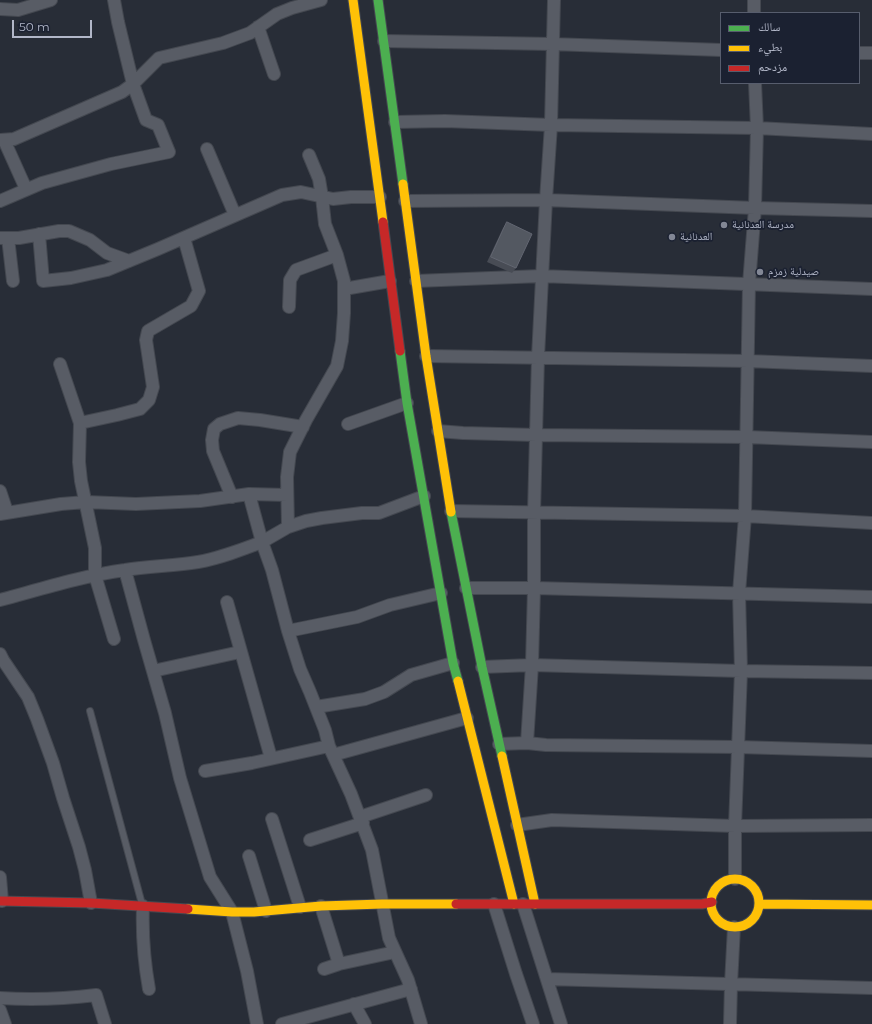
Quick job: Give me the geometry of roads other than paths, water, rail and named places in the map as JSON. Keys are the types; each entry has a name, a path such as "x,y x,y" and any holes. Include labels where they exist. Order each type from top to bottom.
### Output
{"street":[{"path":"0,9 18,10 51,0"},
{"path":"0,201 42,183 111,164 169,152 158,125 146,120 133,84 114,0"},
{"path":"26,189 2,140 14,139 122,92 133,84 159,58 222,43 250,33 277,14 292,8 322,0"},
{"path":"354,0 407,403 424,496 430,512 441,594 454,663 467,718 561,1024"},
{"path":"378,0 448,511 517,825 524,904"},
{"path":"527,743 532,665 538,357 541,276 551,125 554,0"},
{"path":"754,0 754,12"},
{"path":"258,27 274,74"},
{"path":"384,41 552,44 720,50"},
{"path":"860,53 872,53"},
{"path":"735,879 735,826 741,671 740,593 745,516 750,284 757,128 755,84"},
{"path":"395,122 445,121 551,125 757,128 872,134"},
{"path":"208,149 235,215"},
{"path":"288,527 287,477 290,452 337,366 342,341 344,313 344,281 337,255 325,224 319,179 309,155"},
{"path":"39,234 43,281 71,278 107,270 184,238 282,194 301,192 333,199 351,197 380,197"},
{"path":"405,201 546,200 872,211"},
{"path":"13,281 4,238 19,238 59,231 69,231 90,240 107,254 129,261"},
{"path":"80,422 140,409 150,400 153,387 146,340 148,331 191,306 199,291 184,238"},
{"path":"289,307 290,280 296,270 337,255"},
{"path":"416,281 541,276 872,289"},
{"path":"344,289 390,281"},
{"path":"426,356 748,360 872,366"},
{"path":"60,364 80,422 79,462 81,481 95,548 95,575 114,638"},
{"path":"348,424 407,403"},
{"path":"232,496 213,451 212,440 214,428 220,424 238,418 260,420 302,428"},
{"path":"438,431 536,435 747,437 872,442"},
{"path":"0,491 4,513 61,504 86,502 136,504 200,501 249,494 288,495"},
{"path":"249,494 300,669 372,850 389,938 408,980 421,1024"},
{"path":"0,600 95,575 197,562 221,557 262,542 288,527 306,521 362,513 379,513 424,496"},
{"path":"448,511 745,516 872,523"},
{"path":"125,570 165,713 180,778 210,877 232,912 247,971 257,1024"},
{"path":"466,588 534,588 872,597"},
{"path":"288,631 357,618 390,605 441,594"},
{"path":"226,602 271,758"},
{"path":"153,671 240,652"},
{"path":"0,654 28,697 38,719 78,842 91,902"},
{"path":"316,707 365,699 384,692 411,675 454,663"},
{"path":"482,668 532,665 872,673"},
{"path":"205,771 252,763 271,758 331,750 467,718"},
{"path":"499,744 527,743 554,745 872,750"},
{"path":"310,840 426,795"},
{"path":"272,819 300,907"},
{"path":"517,825 552,820 735,826 872,826"},
{"path":"249,856 266,911"},
{"path":"0,877 1,901 91,902 232,912 266,911 300,907 382,904 702,904 712,902"},
{"path":"735,879 746,882 753,887 758,895 759,904 757,914 752,921 744,926 734,927 725,925 718,920 713,912 712,902 714,893 719,886 727,881 735,879"},
{"path":"494,904 533,1024"},
{"path":"759,904 872,905"},
{"path":"143,906 142,929 146,976 149,989"},
{"path":"321,906 339,964"},
{"path":"730,1024 734,927"},
{"path":"324,969 339,964 396,952"},
{"path":"547,979 872,988"},
{"path":"282,1024 411,989"},
{"path":"0,998 24,1000 65,999 96,995 105,1024"},
{"path":"354,1004 365,1024"},
{"path":"0,1010 6,1024"}],"lane":[{"path":"90,711 143,906"}],"place":[{"name":"مدرسة العدنانية","path":"724,225"},
{"name":"العدنانية","path":"672,237"},
{"name":"صيدلية زمزم","path":"760,272"}]}
